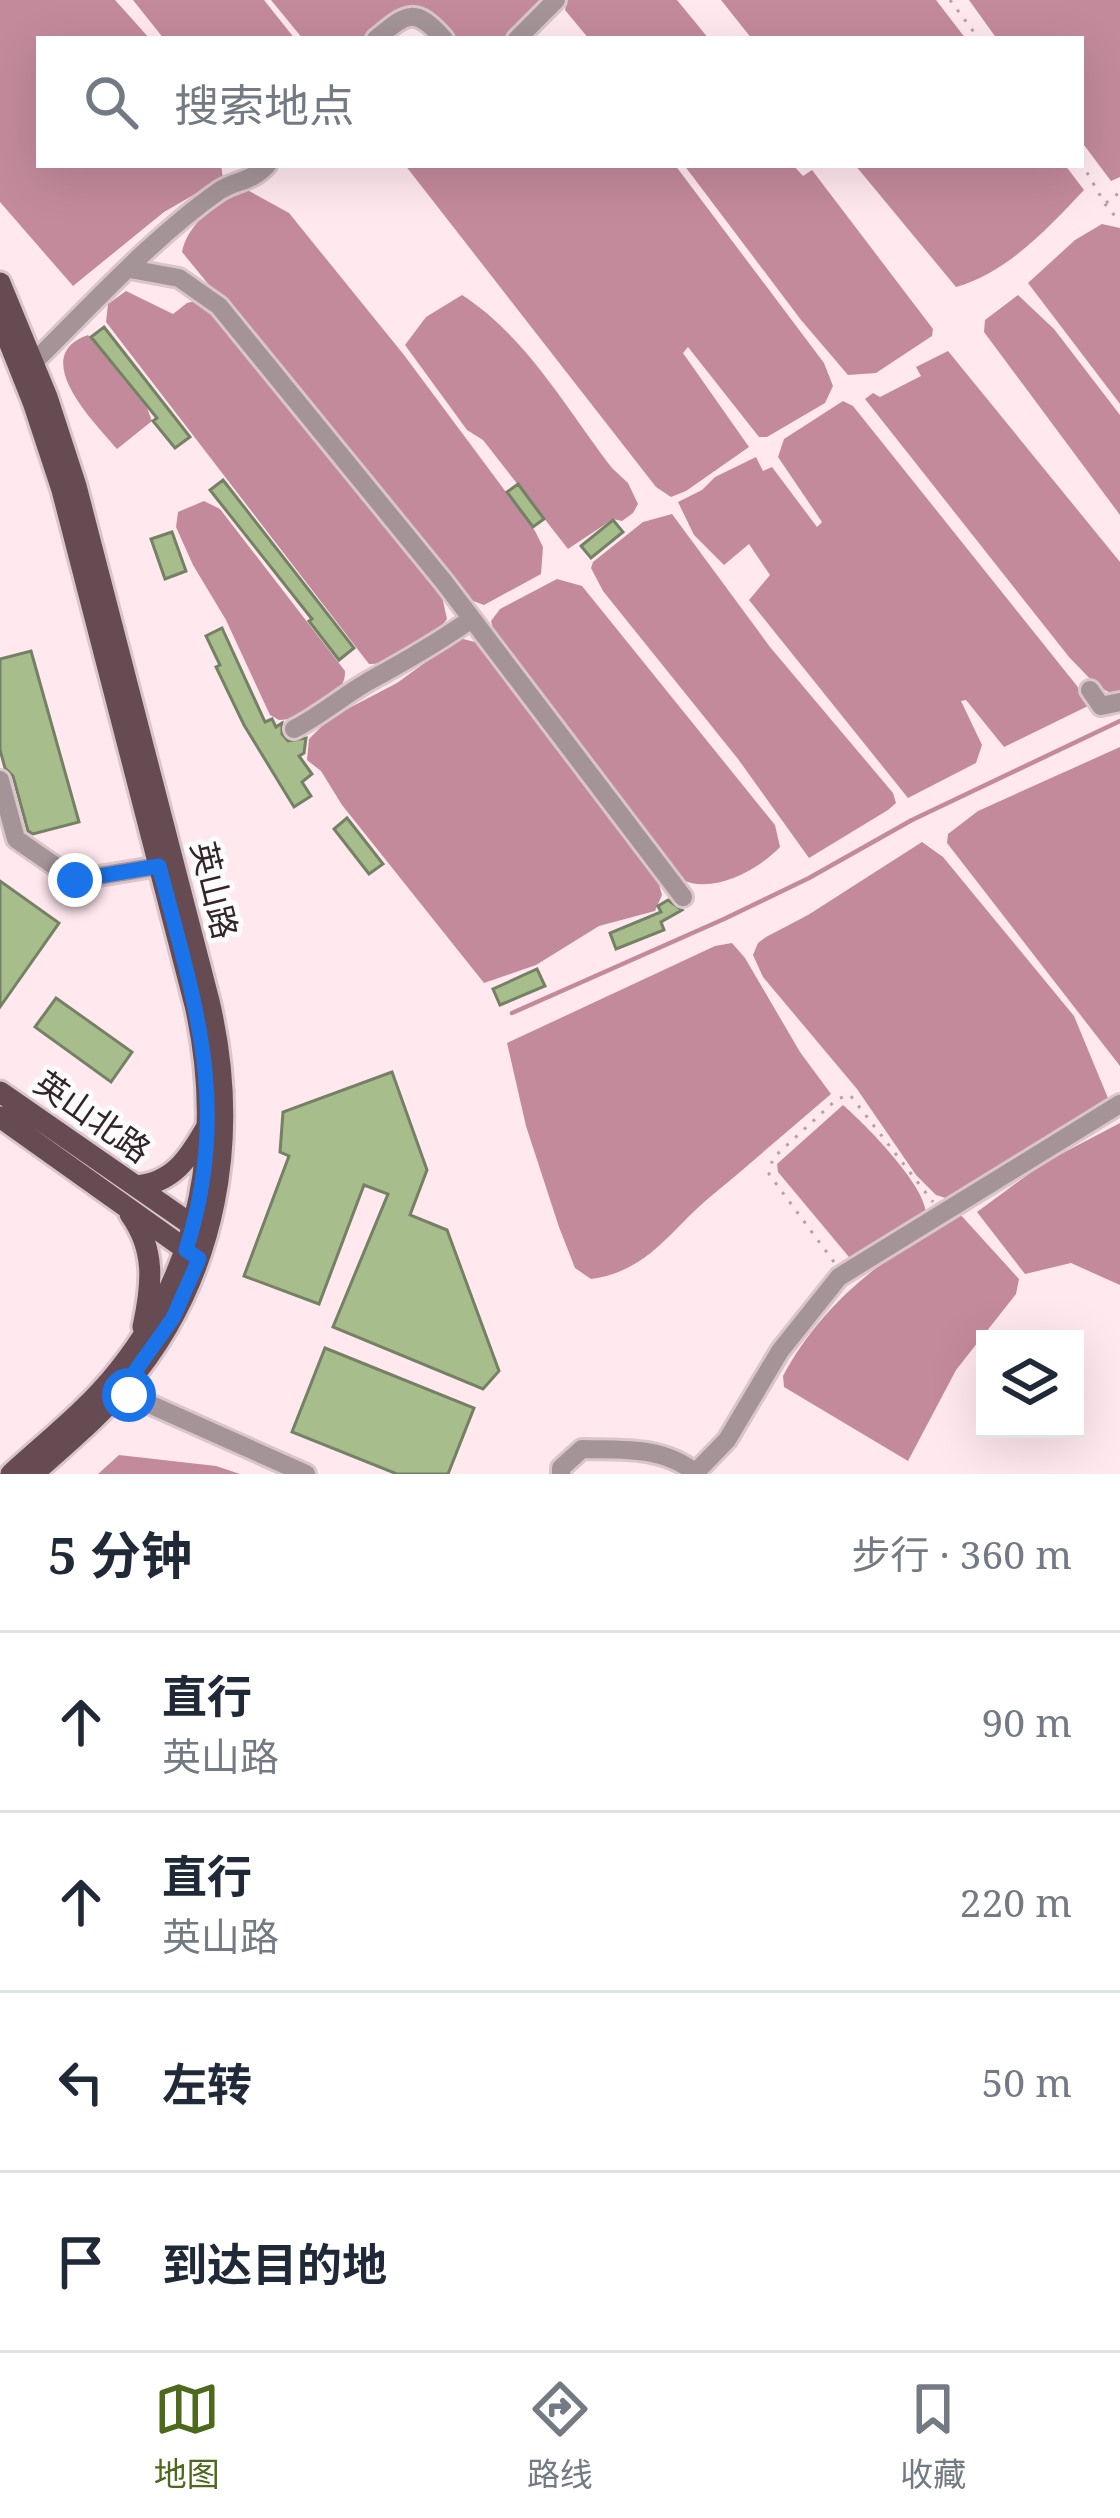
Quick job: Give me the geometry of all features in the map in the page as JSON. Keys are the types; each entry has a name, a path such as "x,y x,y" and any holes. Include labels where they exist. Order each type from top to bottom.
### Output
{"main road":[{"name":"英山路","path":"0,283 34,362 76,486 219,1041 225,1122 222,1163 173,1318 121,1391 33,1474"},
{"name":"英山路","path":"0,319 62,490 204,1043 210,1122 200,1231"},
{"name":"英山北路","path":"0,1092 129,1195 193,1254"},
{"name":"英山北路","path":"0,1117 129,1195 200,1231"},
{"path":"139,1344 150,1291 150,1256 129,1195 180,1169 210,1122"},
{"name":"英山路","path":"11,1474 88,1404 139,1344 193,1254"}],"lane":[{"path":"520,36 556,0"},
{"path":"380,36 404,17 415,15 425,18 441,36"},
{"path":"34,362 130,268 221,190 254,179 264,168"},
{"path":"130,268 179,278 219,306 444,582 683,897"},
{"path":"294,728 412,660 470,620"},
{"path":"353,665 367,682"},
{"path":"1090,690 1101,706 1120,702"},
{"path":"0,780 8,834 75,880 159,866"},
{"path":"561,1474 561,1468 582,1449 651,1450 696,1473 727,1440 780,1351 843,1274 1120,1104"},
{"path":"121,1391 306,1474"}],"path":[{"path":"950,0 978,36"},
{"path":"1084,167 1120,222"},
{"path":"1105,204 1120,192"},
{"path":"843,1274 769,1174 772,1158 837,1100 850,1095 864,1110 941,1214"}],"shaded area":[{"path":"0,0 115,0 147,36 36,36 36,168 221,168 223,178 164,212 73,286 0,202"},
{"path":"133,0 264,0 293,36 162,36"},
{"path":"271,0 548,0 512,36 447,36 416,8 396,16 373,36 301,36"},
{"path":"567,0 677,0 707,36 587,36 565,10"},
{"path":"721,0 936,0 964,36 750,36"},
{"path":"969,0 1120,0 1120,177 1111,181 1084,145 1084,36 995,36"},
{"path":"407,168 677,168 824,363 833,386 825,403 767,437 759,437 688,347 683,353 749,447 686,491 671,497 656,487"},
{"path":"686,168 796,168 803,176 812,170 933,329 932,336 876,373 848,375"},
{"path":"857,168 1067,168 1084,190 1009,260 956,287"},
{"path":"240,186 289,213 404,355 535,531 543,547 541,574 484,605 465,598 182,252 197,223"},
{"path":"1102,224 1120,228 1120,404 1028,283 1075,240"},
{"path":"126,291 173,314 199,300 211,309 441,592 447,619 432,635 402,656 369,664 106,322 108,304"},
{"path":"462,295 506,331 544,374 628,483 638,504 633,513 622,521 613,519 568,549 483,440 467,430 405,345 426,317"},
{"path":"1018,295 1054,329 1120,415 1120,515 984,332 985,320"},
{"path":"88,335 147,408 152,421 117,449 82,407 65,373 64,358 71,345"},
{"path":"948,351 1120,562 1120,693 1114,695 1096,685 1069,657 865,399 873,393 880,397 921,376 916,367"},
{"path":"843,401 853,406 1077,686 1088,706 1004,747 966,700 961,701 982,745 976,763 908,798 749,600 770,575 749,544 724,565 694,535 678,502 756,457 763,471 772,467 817,527 822,522 778,457 784,439"},
{"path":"204,501 220,509 345,671 339,690 311,711 279,720 270,715 226,620 193,565 176,527 178,512"},
{"path":"672,514 770,647 893,793 896,803 888,810 809,858 738,759 603,591 591,568 643,522"},
{"path":"557,579 582,586 775,825 780,847 760,864 721,882 682,880 496,638 491,621 500,609"},
{"path":"459,638 479,643 654,867 662,895 655,911 599,926 536,965 484,983 342,805 321,771 307,760 309,739 330,718 397,683"},
{"path":"1120,747 1120,1066 947,843 948,834 978,811"},
{"path":"922,842 943,857 1074,1016 1108,1098 1094,1112 1062,1128 955,1201 936,1195 916,1175 857,1089 763,977 753,955 766,937"},
{"path":"732,943 831,1094 644,1258 611,1275 591,1279 575,1268 559,1227 526,1126 507,1043 715,946"},
{"path":"843,1105 904,1171 926,1212 849,1257 778,1172 777,1164"},
{"path":"1120,1123 1120,1285 1071,1263 1025,1274 977,1212 1042,1164"},
{"path":"959,1213 1019,1279 1016,1294 988,1330 976,1330 976,1345 956,1370 908,1461 784,1387 783,1376 837,1303 907,1246"},
{"path":"119,1455 216,1466 240,1474 98,1474"}],"building":[{"path":"104,327 190,437 175,448 153,421 157,418 91,337"},
{"path":"223,480 354,648 339,660 210,490"},
{"path":"518,484 544,519 533,527 507,492"},
{"path":"613,520 623,532 591,558 581,546"},
{"path":"172,532 186,571 165,579 151,539"},
{"path":"222,628 265,722 272,719 276,727 282,723 288,741 306,738 299,756 312,774 302,782 311,796 294,807 244,725 216,667 220,665 206,636"},
{"path":"31,651 79,822 33,834 0,750 0,659"},
{"path":"347,818 383,864 369,874 334,829"},
{"path":"0,881 59,923 0,1007"},
{"path":"668,900 682,910 661,922 664,930 616,949 610,933 661,912 658,906"},
{"path":"537,969 545,986 500,1005 493,989"},
{"path":"56,998 132,1052 111,1082 35,1027"},
{"path":"392,1072 427,1170 410,1215 447,1230 499,1371 483,1389 333,1327 388,1194 364,1185 319,1304 244,1276 289,1156 280,1152 283,1112"},
{"path":"325,1348 474,1408 448,1474 397,1474 292,1432"}],"waterway":[{"path":"512,1013 724,919 912,820 1120,721"}],"route":[{"path":"75,880 159,866 204,1043 210,1122 207,1161 186,1250 199,1259 173,1318 121,1391 129,1395"}]}
